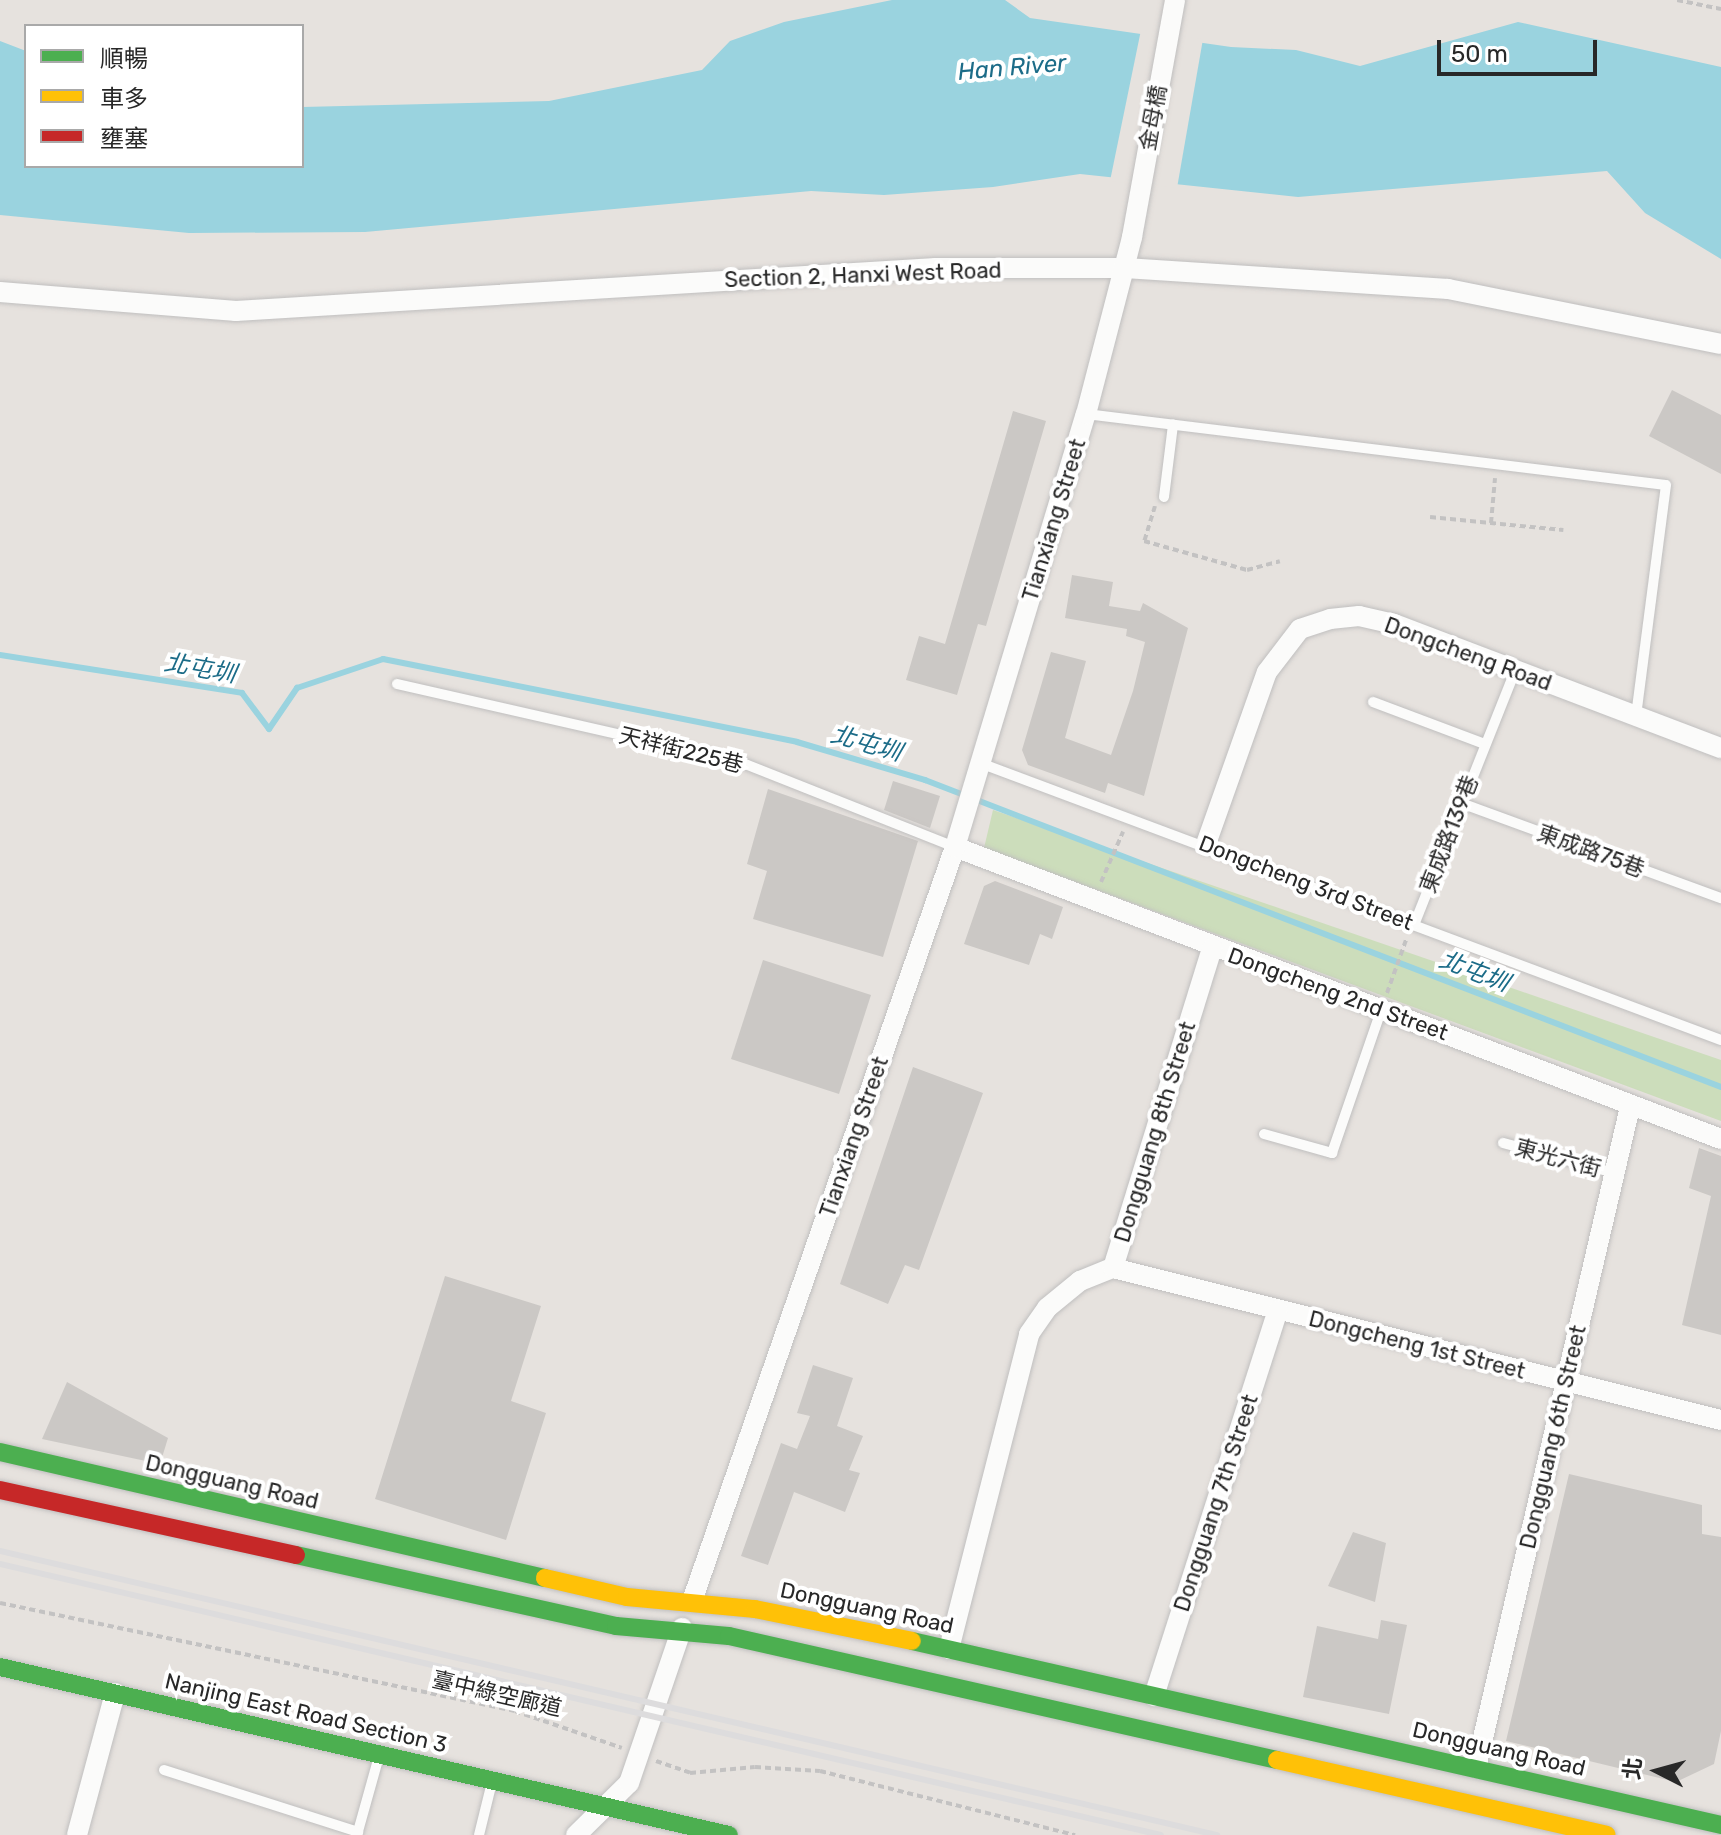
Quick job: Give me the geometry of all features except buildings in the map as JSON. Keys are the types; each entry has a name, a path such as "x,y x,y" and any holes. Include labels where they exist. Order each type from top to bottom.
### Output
{"street":[{"name":"金母橋","path":"1132,237 1175,0"},
{"name":"Tianxiang Street","path":"576,1835 600,1805 629,1783 955,847 1086,414 1132,237"},
{"name":"Section 2, Hanxi West Road","path":"0,292 236,311 936,268 1125,268 1448,289 1721,344"},
{"name":"Dongcheng Road","path":"1206,844 1267,672 1300,629 1359,616 1721,748"},
{"name":"Dongcheng 2nd Street","path":"955,847 1212,948 1382,1008 1630,1107 1721,1139"},
{"name":"Dongguang 8th Street","path":"949,1649 1029,1334 1047,1308 1080,1281 1113,1268 1212,948"},
{"name":"Dongguang 6th Street","path":"1476,1768 1630,1107"},
{"name":"Dongcheng 1st Street","path":"1113,1268 1721,1420"},
{"name":"Dongguang 7th Street","path":"1154,1696 1278,1310"},
{"name":"Dongguang Road","path":"0,1452 627,1597 692,1601 949,1649 1718,1823"},
{"path":"0,1490 616,1626 682,1628 1607,1835"},
{"name":"Nanjing East Road Section 3","path":"0,1667 600,1805 698,1832 729,1835"},
{"path":"77,1835 115,1693"}],"lane":[{"name":"Tianxiang Street","path":"1086,414 1666,485 1636,717"},
{"path":"1164,497 1173,425"},
{"name":"東成路139巷","path":"1414,925 1515,671"},
{"name":"天祥街225巷","path":"397,684 740,762 955,847"},
{"path":"1373,702 1485,744"},
{"name":"Dongcheng 3rd Street","path":"980,763 1206,844 1721,1040"},
{"name":"東成路75巷","path":"1461,803 1721,898"},
{"path":"1264,1134 1332,1153 1382,1008"},
{"name":"東光六街","path":"1503,1143 1614,1173"},
{"path":"164,1770 358,1834 379,1755"},
{"path":"479,1835 492,1781"}],"path":[{"path":"1677,0 1721,9"},
{"path":"1491,523 1497,464"},
{"path":"1164,497 1152,509 1144,541 1247,570 1280,561"},
{"path":"1430,517 1563,530"},
{"path":"1104,877 1115,850"},
{"path":"1390,983 1398,955"},
{"name":"臺中綠空廊道","path":"0,1603 515,1711 690,1773 755,1767 820,1771 1075,1835"}],"green space":[{"path":"993,810 1721,1060 1721,1121 984,848"}],"water":[{"name":"Han River","path":"892,0 1005,0 1030,18 1231,47 1296,50 1360,66 1518,22 1721,67 1721,259 1645,213 1607,171 1298,197 1080,174 993,187 884,195 811,191 365,232 189,233 0,215 0,41 24,50 24,168 304,168 304,107 549,101 702,70 730,41 784,22"}],"pier":[{"path":"1141,30 1203,39 1177,188 1110,181"}],"waterway":[{"name":"北屯圳","path":"0,655 242,693 269,729 297,688 383,659 797,742 925,780 1721,1087"}],"railway":[{"path":"0,1551 1217,1835"},
{"path":"0,1564 1161,1835"}],"traffic: fast":[{"path":"0,1452 545,1578"},
{"path":"296,1555 616,1626 729,1636 1277,1760"},
{"path":"912,1641 1721,1825"},
{"path":"0,1667 729,1835"}],"traffic: slow":[{"path":"545,1578 627,1597 755,1609 912,1641"},
{"path":"1277,1760 1607,1835"}],"traffic: jam":[{"path":"0,1490 296,1555"}]}
